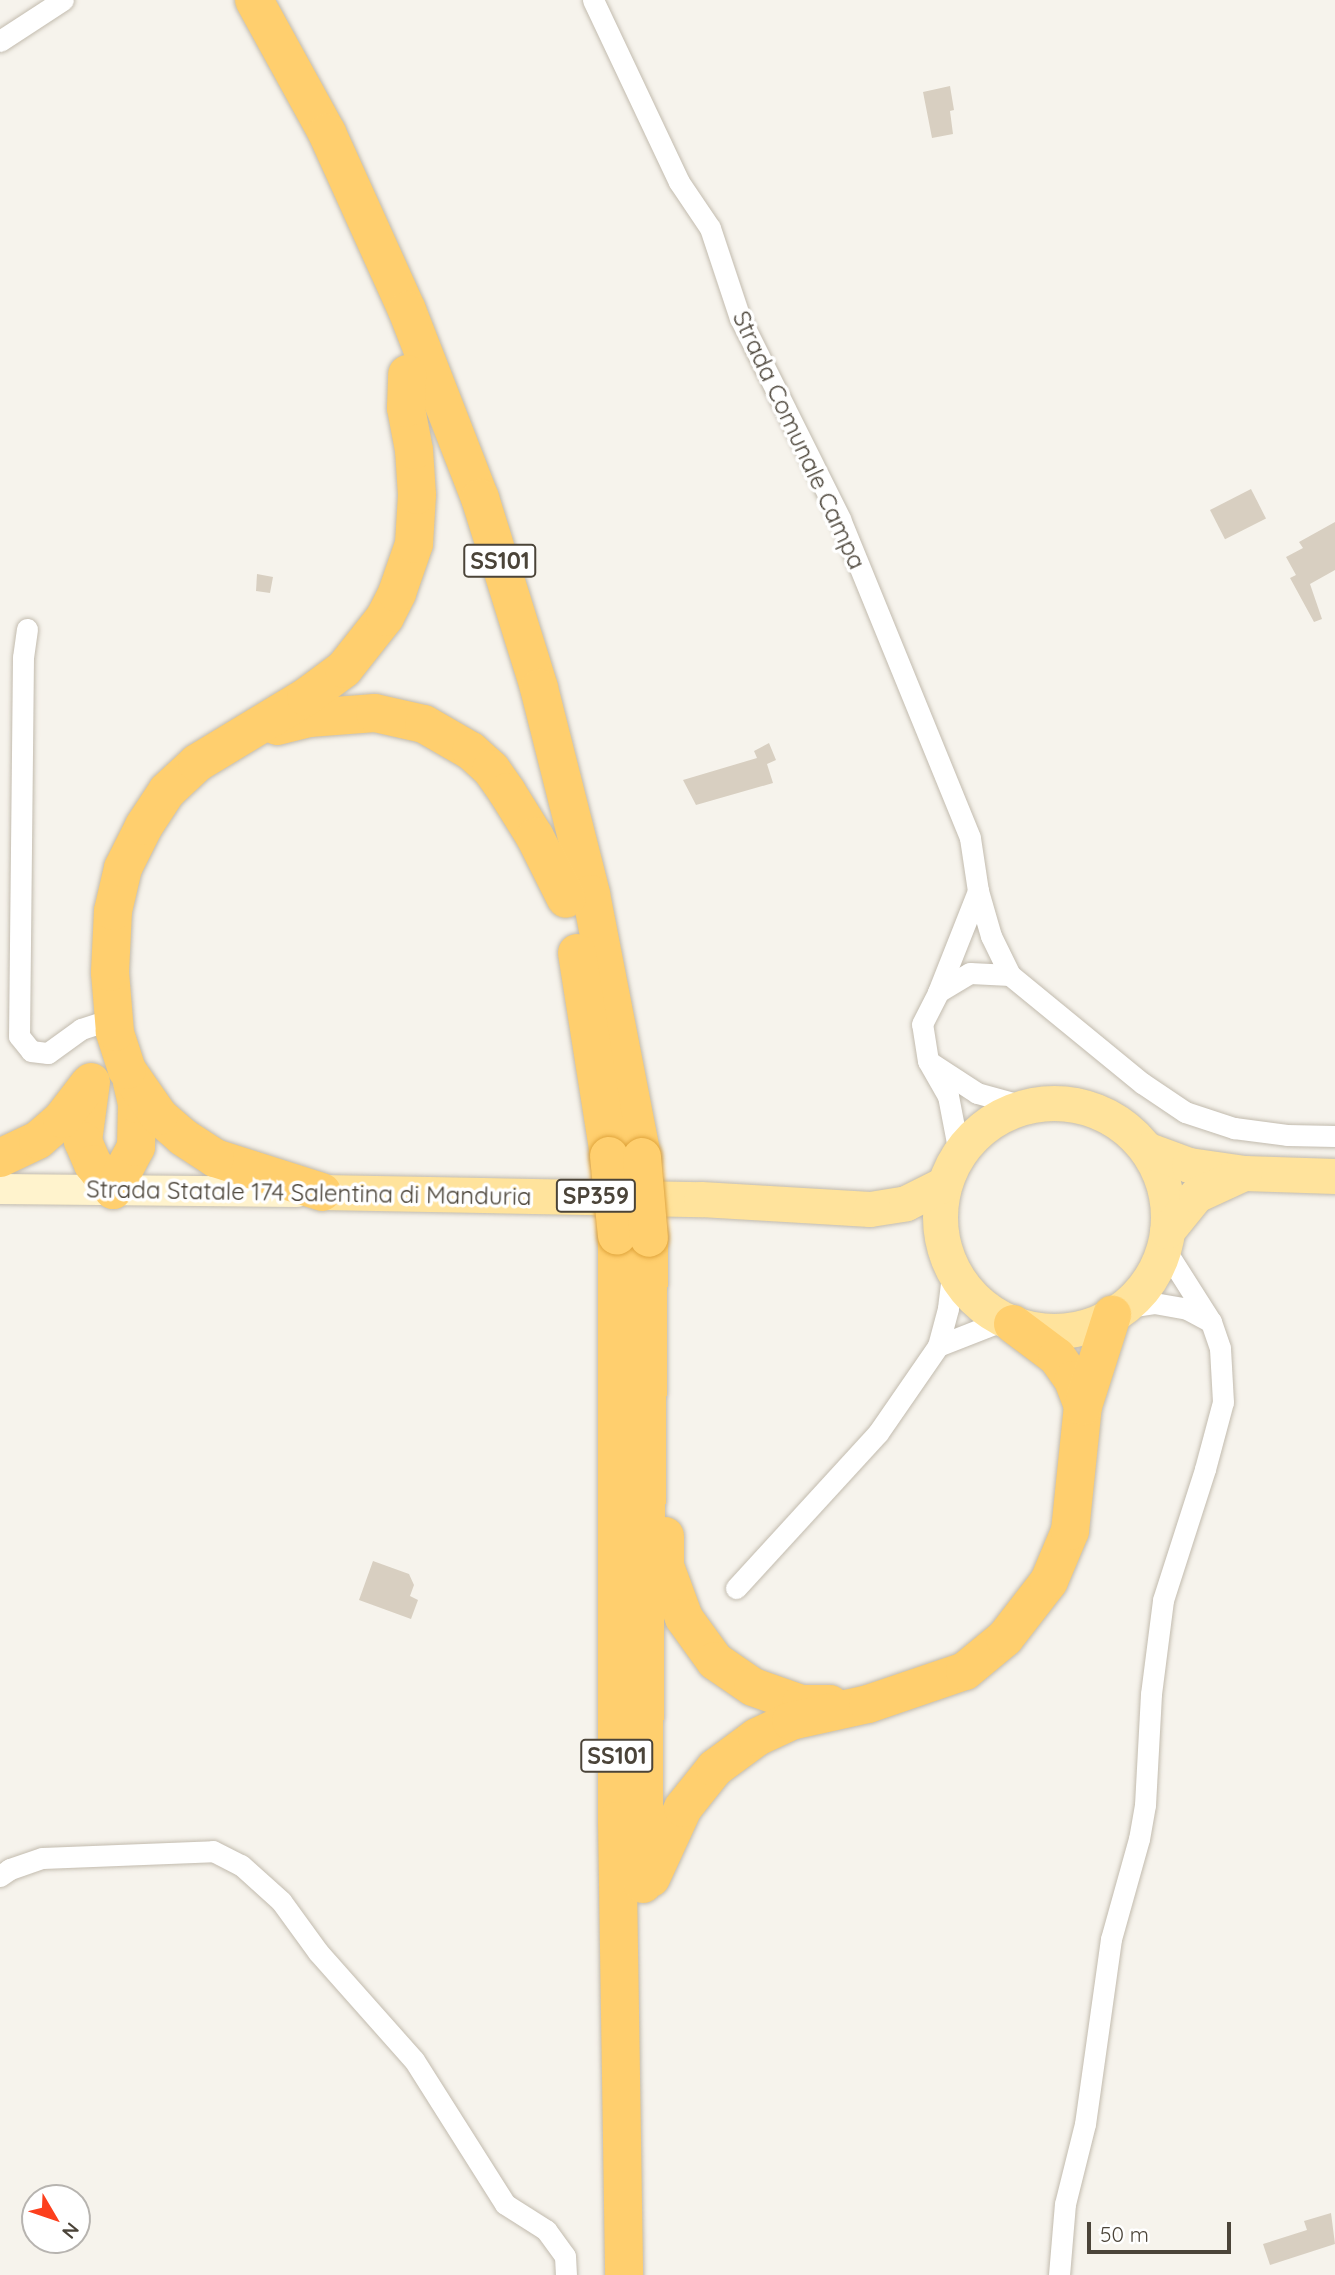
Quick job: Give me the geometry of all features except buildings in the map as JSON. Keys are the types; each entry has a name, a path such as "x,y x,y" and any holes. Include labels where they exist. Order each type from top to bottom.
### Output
{"highway":[{"name":"SS101","path":"227,0 306,149 407,374 463,518 518,698 570,908 626,1156"},
{"name":"SS101","path":"254,0 327,133 396,285 480,499 539,688 591,894 626,1156 646,1404 643,1896 646,2275"},
{"path":"90,1082 83,1141 93,1164 113,1190 136,1147 137,1104 114,1025 110,972 113,911 123,868 144,826 167,791 197,763 306,698 344,669 385,617 397,593 414,544 418,495 414,450 406,408 407,374"},
{"path":"247,733 309,718 375,713 424,724 471,751 491,769 535,837 566,900"},
{"path":"0,1158 38,1140 62,1119 90,1082 114,1025"},
{"path":"130,1076 159,1116 183,1137 215,1158 322,1192"},
{"name":"SS101","path":"624,2275 617,1821 633,1237"},
{"path":"643,1896 682,1808 715,1768 757,1737 791,1721 868,1704 965,1671 1005,1637 1049,1581 1070,1531 1083,1406 1118,1311"},
{"path":"1008,1322 1057,1357 1073,1380 1083,1406"},
{"path":"646,1404 663,1475 666,1566 684,1618 715,1661 753,1687 801,1704 868,1704"}],"main road":[{"path":"1166,1240 1168,1203 1148,1150 1129,1129 1106,1114 1079,1105 1052,1102 1024,1106 999,1116 977,1132 951,1168 939,1217 948,1261 983,1307 1008,1322 1042,1330 1074,1329 1118,1311 1148,1281 1166,1240 1196,1195 1244,1173"},
{"path":"1148,1150 1189,1165 1244,1173 1335,1176"},
{"name":"Strada Statale 174 Salentina di Manduria","path":"0,1189 701,1199 870,1209 905,1203 951,1168"},
{"name":"Strada Statale 174 Salentina di Manduria","path":"870,1209 911,1227 948,1261"}],"street":[{"path":"0,41 63,0"},
{"name":"Strada Comunale Campa","path":"593,0 679,182 710,228 740,318 840,519 970,838 978,891 991,936 1010,975"},
{"path":"27,629 23,657 19,1036 31,1051 48,1053 81,1029 114,1025"},
{"path":"951,1168 948,1096 928,1061 922,1024 938,992 978,891"},
{"path":"938,992 970,973 1010,975 1142,1083 1185,1112 1234,1128 1287,1135 1335,1136"},
{"path":"928,1061 977,1093 1024,1106"},
{"path":"1059,2275 1065,2203 1085,2124 1111,1939 1139,1839 1144,1805 1151,1694 1163,1600 1205,1469 1223,1402 1220,1348 1211,1322 1166,1240"},
{"path":"737,1588 878,1433 938,1346 948,1308 948,1261"},
{"path":"1118,1311 1154,1303 1187,1310 1211,1322"},
{"path":"938,1346 1008,1322"},
{"path":"0,1876 10,1869 43,1858 213,1851 241,1865 281,1901 318,1952 414,2060 505,2204 546,2230 565,2256 566,2275"}]}
